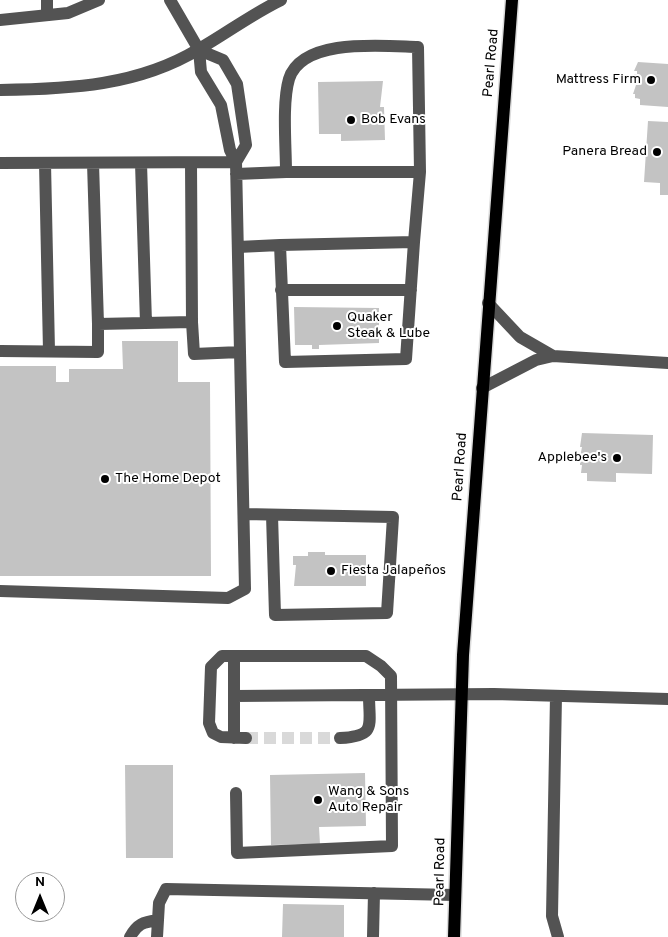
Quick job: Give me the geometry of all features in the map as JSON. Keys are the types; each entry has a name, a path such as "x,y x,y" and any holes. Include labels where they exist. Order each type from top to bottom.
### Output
{"main road":[{"name":"Pearl Road","path":"454,937 461,694 488,303 512,0"}],"street":[{"path":"47,0 47,15"},
{"path":"0,20 68,13 99,0"},
{"path":"0,591 228,598 245,589 236,168 230,150 221,105 201,72 199,50 170,0"},
{"path":"0,90 78,88 110,83 141,75 199,50 258,11 281,0"},
{"path":"280,245 285,362 406,359 420,172 418,47 343,46 301,60 289,79 286,172"},
{"path":"199,50 223,60 237,84 246,145 236,168"},
{"path":"0,163 191,163 286,172 420,172"},
{"path":"45,163 49,352"},
{"path":"0,351 98,352 93,163"},
{"path":"141,163 146,323"},
{"path":"191,163 194,354 240,352"},
{"path":"238,247 414,242"},
{"path":"281,290 411,290"},
{"path":"488,303 520,337 553,356"},
{"path":"98,324 192,322"},
{"path":"482,388 536,360 553,356 668,363"},
{"path":"244,514 392,517 387,613 275,615 272,515"},
{"path":"234,656 234,696 240,738 213,733 209,723 208,681 211,667 222,656 234,656 366,656 381,666 391,676 392,846 238,853 236,793"},
{"path":"340,738 360,737 366,733 369,727 369,694"},
{"path":"234,696 461,694 668,699"},
{"path":"556,696 552,916 558,937"},
{"path":"157,937 160,896 166,889 455,894"},
{"path":"373,937 374,893"},
{"path":"130,937 135,928 143,922 158,920"}],"building":[{"name":"Mattress Firm","path":"638,62 668,64 668,107 640,105 640,99 635,98 635,94 633,94 636,85 633,85 634,74 637,74 637,71 634,71"},
{"name":"Bob Evans","path":"383,81 380,107 384,107 385,140 341,141 341,134 319,134 318,82"},
{"name":"Panera Bread","path":"648,121 668,122 668,195 660,195 660,183 644,182"},
{"name":"Quaker Steak & Lube","path":"294,307 379,308 379,343 319,345 319,349 312,349 312,345 295,345"},
{"name":"The Home Depot","path":"122,341 178,341 178,382 210,382 211,576 0,576 0,366 56,366 56,382 69,382 69,369 123,369"},
{"name":"Applebee's","path":"582,433 653,435 652,474 616,473 616,482 587,481 587,473 581,473 582,465 580,465 580,458 582,459 580,457 582,447 580,447"},
{"name":"Fiesta Jalapeños","path":"308,552 325,552 325,555 366,555 366,586 294,586 296,565 293,565 293,556 308,556"},
{"path":"125,765 173,765 173,858 126,858"},
{"name":"Wang & Sons Auto Repair","path":"365,773 366,826 319,827 320,844 271,845 270,775"},
{"path":"283,904 344,905 344,937 282,937"}],"tunnel":[{"path":"246,738 340,738"}],"place":[{"name":"Mattress Firm","path":"651,80"},
{"name":"Bob Evans","path":"351,120"},
{"name":"Panera Bread","path":"657,152"},
{"name":"Quaker Steak & Lube","path":"337,326"},
{"name":"Applebee's","path":"617,458"},
{"name":"The Home Depot","path":"105,479"},
{"name":"Fiesta Jalapeños","path":"331,571"},
{"name":"Wang & Sons Auto Repair","path":"318,800"}]}
